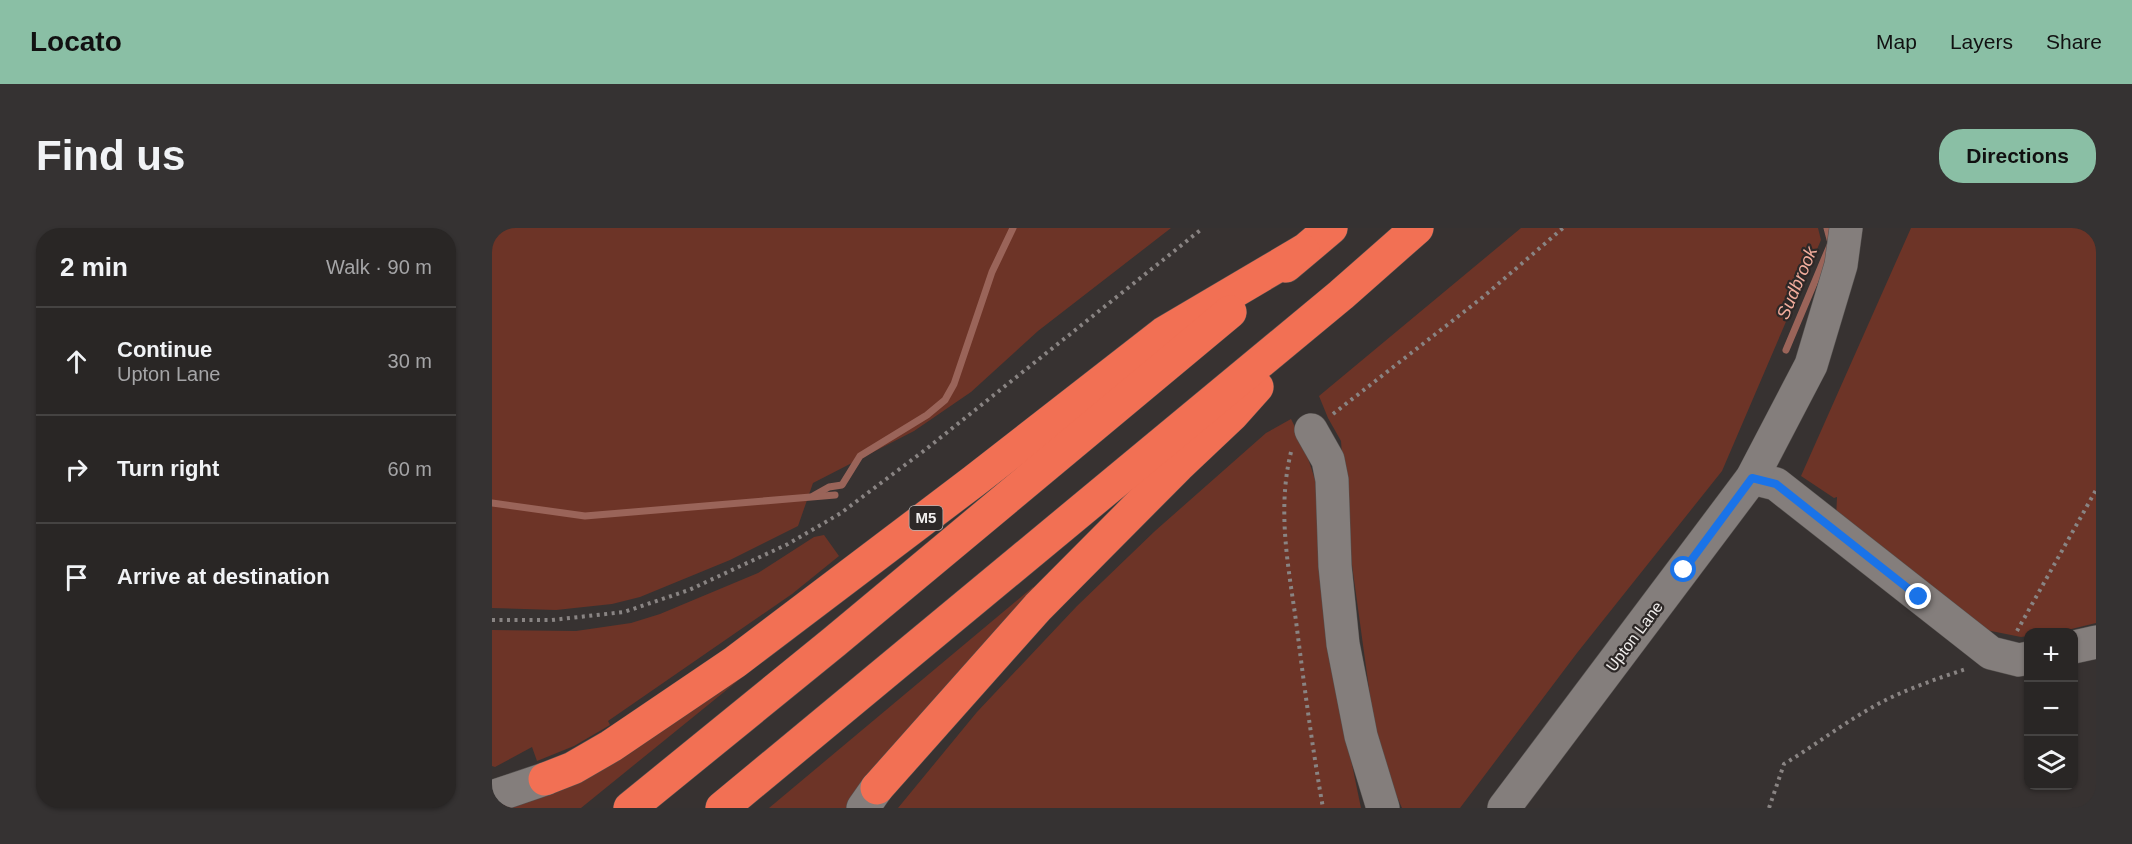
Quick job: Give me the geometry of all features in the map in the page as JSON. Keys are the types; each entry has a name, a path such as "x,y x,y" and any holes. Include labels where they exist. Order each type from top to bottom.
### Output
{"highway":[{"name":"M5","path":"630,808 834,642 1331,228"},
{"path":"722,808 1341,295 1417,228"},
{"name":"M5","path":"511,787 573,768 611,746 735,662 974,481 1164,333 1304,251"},
{"path":"870,798 1038,607 1232,415 1341,295"}],"street":[{"name":"Upton Lane","path":"1504,808 1752,478 1811,365 1841,265 1846,228"},
{"path":"1311,430 1328,460 1332,480 1335,566 1343,644 1355,710 1383,808"},
{"path":"1752,478 1776,484 1991,653 2019,660 2024,659"},
{"path":"2078,646 2096,642"}],"path":[{"path":"492,620 552,620 624,612 689,590 788,544 841,513 925,450 1203,228"},
{"path":"1769,808 1784,764 1872,707 1968,668 2014,636 2096,490"}],"shaded area":[{"path":"492,228 1171,228 1038,331 971,392 914,431 813,483 798,526 730,560 640,597 612,604 556,610 492,608"},
{"path":"1521,228 1818,228 1821,240 1722,471 1577,653 1460,808 1402,808 1378,754 1348,536 1341,441 1319,396"},
{"path":"1911,228 2096,228 2096,623 2075,628 2024,628 2024,637 2021,637 1981,629 1836,519 1837,497 1834,498 1801,476"},
{"path":"1291,419 1303,443 1321,498 1343,721 1361,808 898,808 977,712 1077,606 1155,531 1266,433"},
{"path":"824,535 839,556 792,594 608,721 610,725 574,746 537,761 532,747 495,767 492,766 492,630 576,631 631,623 660,614 758,573 814,537"},
{"path":"1033,587 1039,594 851,808 769,808"},
{"path":"740,667 745,675 581,808 497,808"}],"waterway":[{"path":"813,496 829,487 842,485 860,456 927,415 945,400 954,384 992,272 1013,228"},
{"name":"Sudbrook","path":"1786,350 1831,243 1827,228"},
{"path":"492,503 585,516 835,495"}],"route":[{"path":"1684,570 1752,478 1776,484 1919,597"}]}
